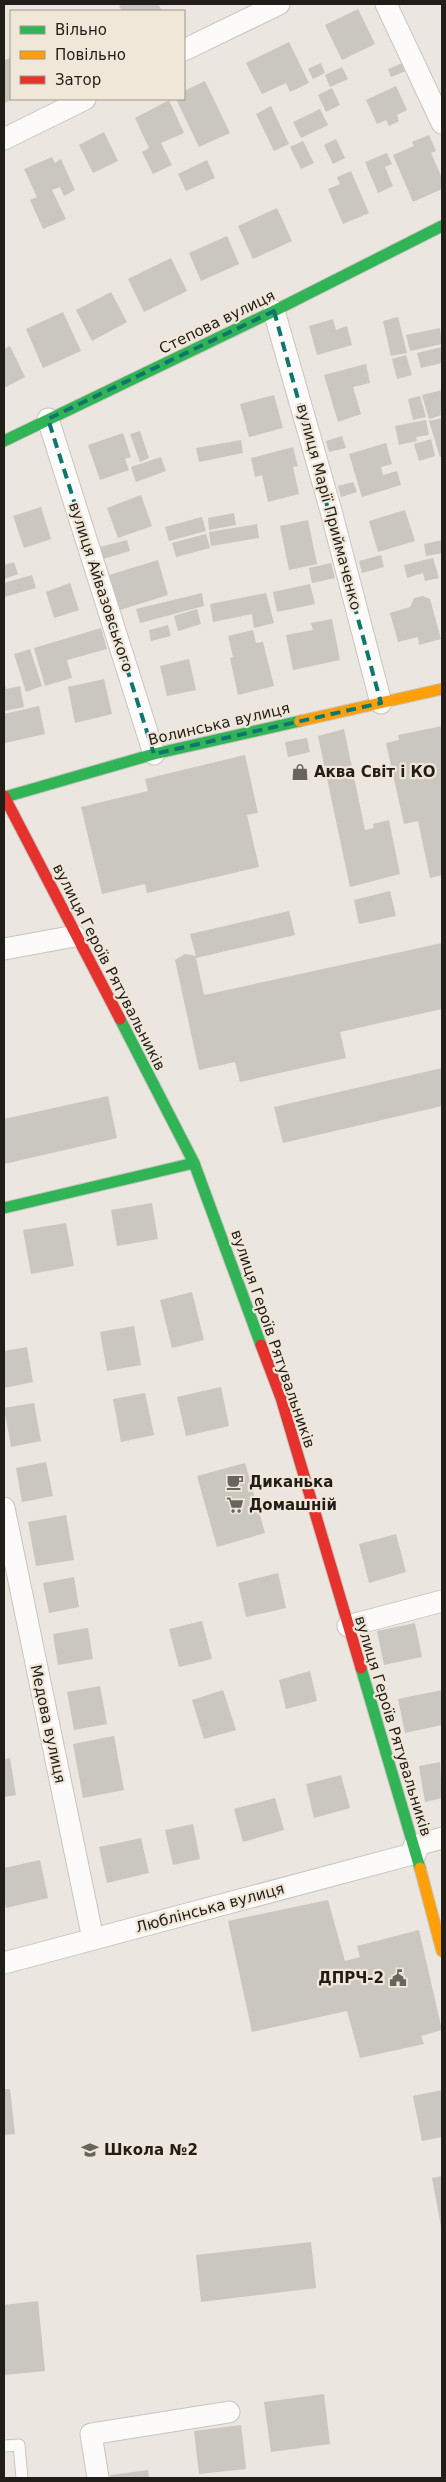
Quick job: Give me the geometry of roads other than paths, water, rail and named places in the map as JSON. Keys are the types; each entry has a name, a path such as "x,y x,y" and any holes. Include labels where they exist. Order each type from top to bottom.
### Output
{"street":[{"path":"185,50 279,4"},
{"path":"386,4 442,123"},
{"path":"4,139 83,100"},
{"name":"Степова вулиця","path":"4,441 274,311 442,226"},
{"name":"вулиця Марії Приймаченко","path":"274,311 334,520 382,703"},
{"name":"вулиця Айвазовського","path":"48,419 154,754"},
{"name":"Волинська вулиця","path":"4,796 154,754 442,689"},
{"name":"вулиця Героїв Рятувальників","path":"4,796 194,1163 281,1398 415,1850 442,1951"},
{"path":"4,949 76,936"},
{"path":"4,1208 194,1163"},
{"name":"Медова вулиця","path":"4,1508 92,1939"},
{"path":"348,1626 442,1601"},
{"name":"Люблінська вулиця","path":"4,1963 415,1850 442,1838"},
{"path":"98,2478 91,2434 230,2412"}],"lane":[{"path":"4,2446 19,2445 22,2478"}],"place":[{"name":"Аква Світ і КО","path":"300,772"},
{"name":"Диканька","path":"235,1482"},
{"name":"Домашній","path":"235,1505"},
{"name":"ДПРЧ-2","path":"398,1978"},
{"name":"Школа №2","path":"90,2150"}]}
